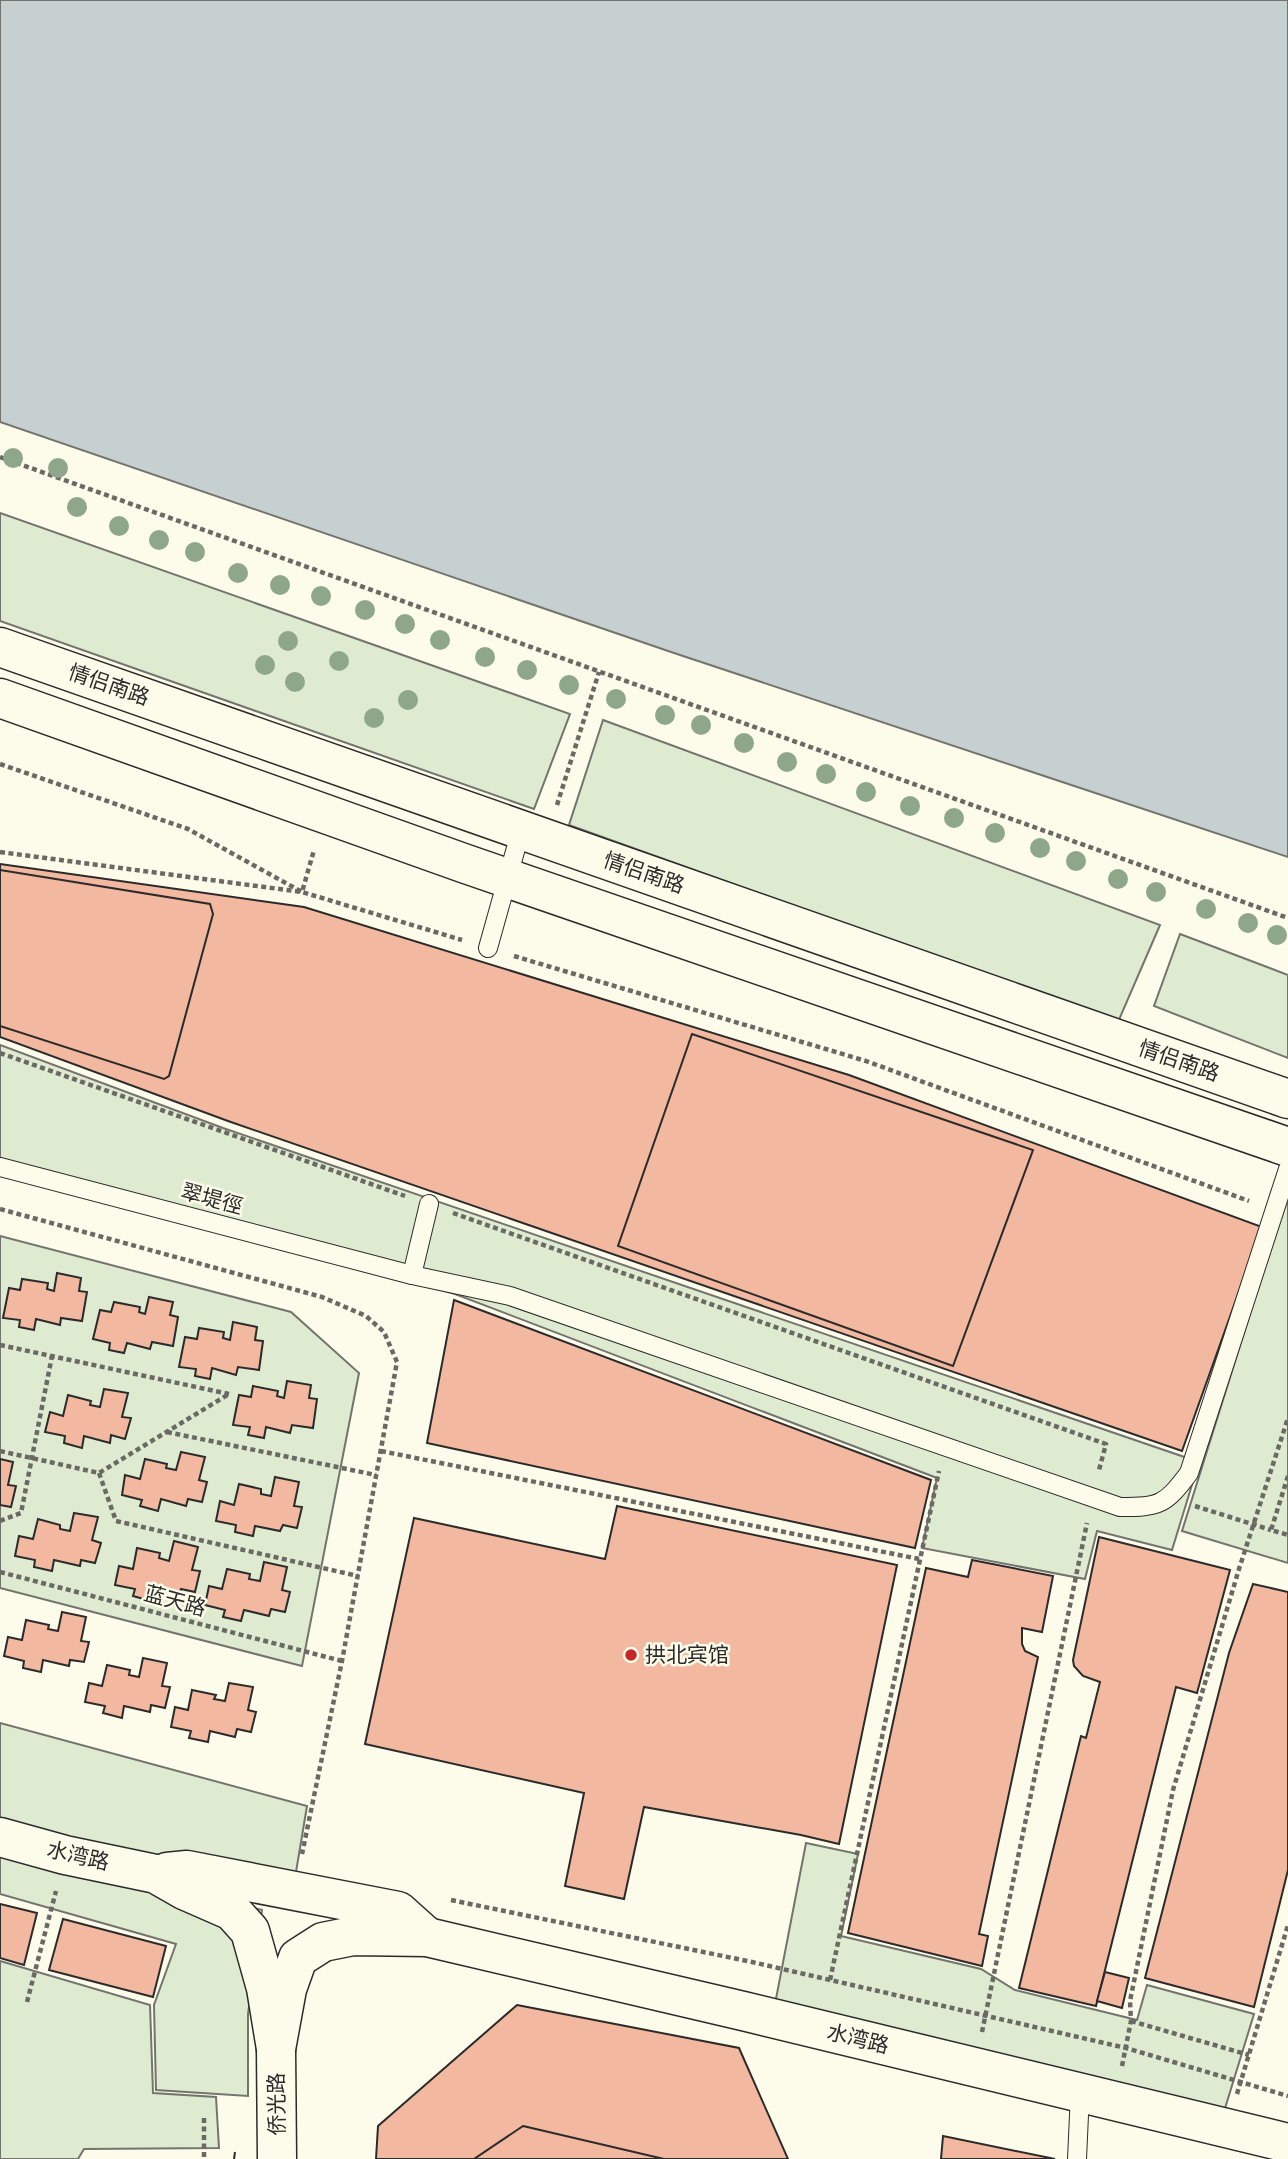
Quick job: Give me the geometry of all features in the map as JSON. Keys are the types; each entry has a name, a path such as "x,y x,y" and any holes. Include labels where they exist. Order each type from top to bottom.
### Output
{"main road":[{"name":"情侣南路","path":"0,647 1288,1100"},
{"path":"0,698 506,878 1288,1147"},
{"name":"水湾路","path":"0,1837 156,1874"},
{"path":"156,1874 187,1870 398,1911 427,1937"},
{"path":"156,1874 232,1911 250,1931 264,1978 276,2049"},
{"name":"水湾路","path":"276,2049 287,1989 298,1958 323,1942 353,1936 427,1937 1288,2143"},
{"name":"侨光路","path":"276,2049 277,2159"}],"lane":[{"path":"488,948 506,878 534,834"},
{"name":"翠堤徑","path":"0,1167 412,1275 510,1296 1120,1507 1149,1507 1170,1498"},
{"path":"1170,1498 1189,1473 1288,1170"},
{"path":"412,1275 429,1205"},
{"path":"1077,2159 1093,2096"}],"path":[{"path":"0,457 1288,918"},
{"path":"534,834 599,672"},
{"path":"0,764 188,829 302,892"},
{"path":"302,892 316,842"},
{"path":"0,852 302,892 866,1061 1275,1211"},
{"path":"0,1053 1105,1444 974,2067"},
{"path":"0,1209 322,1297 366,1316 384,1332 397,1362 342,1661 302,1856"},
{"path":"0,1345 229,1394 99,1473 0,1451"},
{"path":"0,1521 21,1513 52,1356"},
{"path":"1093,2096 1122,2068 1131,2021 1130,2001 1174,1790 1288,1418"},
{"path":"166,1432 376,1475"},
{"path":"830,1980 944,1447"},
{"path":"381,1451 919,1559"},
{"path":"99,1473 117,1521 358,1576"},
{"path":"1271,1530 1288,1476"},
{"path":"1170,1498 1288,1535"},
{"name":"蓝天路","path":"0,1572 342,1661"},
{"path":"27,2002 57,1888 45,1885"},
{"path":"442,1898 830,1980 1126,2048 1288,2096"},
{"path":"1227,2129 1288,1925"},
{"path":"1131,2021 1249,2056"},
{"path":"204,2118 204,2159"}],"green space":[{"path":"0,513 570,714 534,809 0,621"},
{"path":"603,720 1160,925 1118,1022 569,825"},
{"path":"1180,934 1288,975 1288,1058 1154,1006"},
{"path":"0,1045 223,1128 1199,1462 1172,1550 1097,1531 1085,1579 922,1548 937,1478 455,1294 0,1167"},
{"path":"1288,1192 1288,1563 1182,1531"},
{"path":"0,1236 291,1312 359,1373 302,1666 0,1588"},
{"path":"0,1723 307,1806 292,1896 0,1831"},
{"path":"806,1843 858,1854 841,1936 981,1969 1015,1990 1137,2020 1147,1985 1254,2014 1222,2118 775,2004"},
{"path":"0,1844 262,1910 248,2014 248,2096 156,2090 154,2005 176,1944 0,1894"},
{"path":"0,1961 150,2005 153,2093 216,2097 219,2148 84,2149 78,2159 0,2159"}],"shaded area":[{"path":"0,0 1288,0 1288,857 674,653 0,422"}],"building":[{"path":"0,864 304,907 849,1075 1262,1227 1182,1451 228,1121 0,1037"},
{"path":"0,870 210,904 213,914 169,1076 164,1079 0,1026"},
{"path":"692,1034 1033,1150 953,1366 618,1246"},
{"path":"57,1273 81,1278 79,1291 87,1292 82,1321 61,1318 60,1325 36,1319 34,1330 19,1327 20,1320 3,1318 9,1288 20,1290 22,1279 48,1283 47,1289 54,1291"},
{"path":"149,1297 173,1302 170,1315 178,1317 173,1346 152,1342 150,1349 127,1343 124,1353 109,1350 110,1343 93,1339 100,1310 111,1312 114,1302 140,1307 139,1312 145,1314"},
{"path":"454,1300 931,1480 915,1548 427,1443"},
{"path":"233,1322 257,1327 255,1340 263,1341 259,1370 238,1367 236,1375 212,1368 210,1379 195,1376 196,1369 179,1367 185,1337 197,1339 199,1328 224,1332 223,1338 230,1340"},
{"path":"287,1381 311,1385 309,1398 317,1399 313,1428 292,1425 290,1433 266,1427 264,1438 248,1435 250,1427 233,1425 239,1395 251,1397 253,1386 278,1391 277,1396 284,1398"},
{"path":"104,1389 128,1393 122,1417 131,1418 125,1439 111,1435 110,1443 84,1436 82,1448 64,1443 65,1436 45,1432 50,1412 63,1416 68,1395 91,1401 90,1405 100,1407"},
{"path":"181,1452 205,1457 199,1480 207,1482 202,1502 188,1499 186,1506 161,1499 158,1511 140,1506 142,1500 122,1495 125,1475 140,1479 145,1459 167,1464 166,1468 176,1470"},
{"path":"0,1459 13,1462 8,1485 16,1486 11,1507 0,1505"},
{"path":"275,1477 299,1482 294,1506 302,1507 297,1528 283,1525 280,1531 255,1526 253,1536 235,1532 236,1525 216,1521 220,1501 234,1505 239,1484 261,1489 261,1494 271,1496"},
{"name":"拱北宾馆","path":"617,1506 897,1565 839,1844 644,1807 624,1899 565,1886 584,1793 365,1744 414,1518 605,1559"},
{"path":"74,1513 98,1517 92,1540 101,1543 95,1563 81,1560 80,1566 54,1560 52,1571 34,1567 35,1560 15,1556 19,1536 33,1539 38,1519 60,1525 60,1529 70,1531"},
{"path":"1099,1537 1230,1570 1197,1693 1176,1687 1096,2006 1019,1988 1081,1736 1086,1738 1100,1682 1083,1676 1074,1666 1073,1660"},
{"path":"174,1541 198,1547 192,1570 200,1571 195,1592 181,1589 179,1595 154,1590 151,1601 133,1596 135,1589 115,1585 119,1566 133,1569 137,1548 160,1553 159,1558 169,1561"},
{"path":"972,1560 1053,1576 1042,1632 1022,1628 1025,1651 1038,1657 979,1934 988,1936 982,1966 848,1933 926,1568 968,1577"},
{"path":"264,1562 287,1567 282,1590 290,1592 285,1612 271,1609 269,1616 244,1610 241,1621 223,1617 225,1610 205,1605 209,1586 222,1589 227,1569 250,1574 249,1579 260,1581"},
{"path":"1253,1584 1288,1592 1288,1870 1254,2007 1145,1978 1229,1653"},
{"path":"62,1612 86,1617 81,1641 89,1642 84,1662 70,1660 69,1666 43,1660 41,1672 23,1668 24,1661 4,1656 8,1637 22,1640 26,1620 49,1625 48,1629 58,1631"},
{"path":"143,1658 167,1663 162,1686 170,1687 165,1708 151,1705 150,1712 124,1706 122,1718 103,1713 105,1706 85,1702 89,1683 102,1686 107,1665 130,1670 129,1675 139,1677"},
{"path":"229,1683 253,1687 248,1710 256,1712 251,1732 237,1729 235,1737 210,1731 208,1742 189,1738 191,1731 171,1727 175,1707 188,1710 192,1690 216,1695 214,1699 225,1701"},
{"path":"0,1904 37,1913 24,1965 0,1958"},
{"path":"63,1919 166,1946 153,1997 49,1970"},
{"path":"1105,1972 1129,1978 1122,2008 1097,2001"},
{"path":"517,2005 739,2048 788,2159 376,2159 378,2126"},
{"path":"523,2126 664,2159 474,2159"},
{"path":"943,2136 1055,2159 941,2159"}],"fence":[{"path":"234,2159 235,2152"}],"place":[{"name":"拱北宾馆","path":"631,1655"}]}
